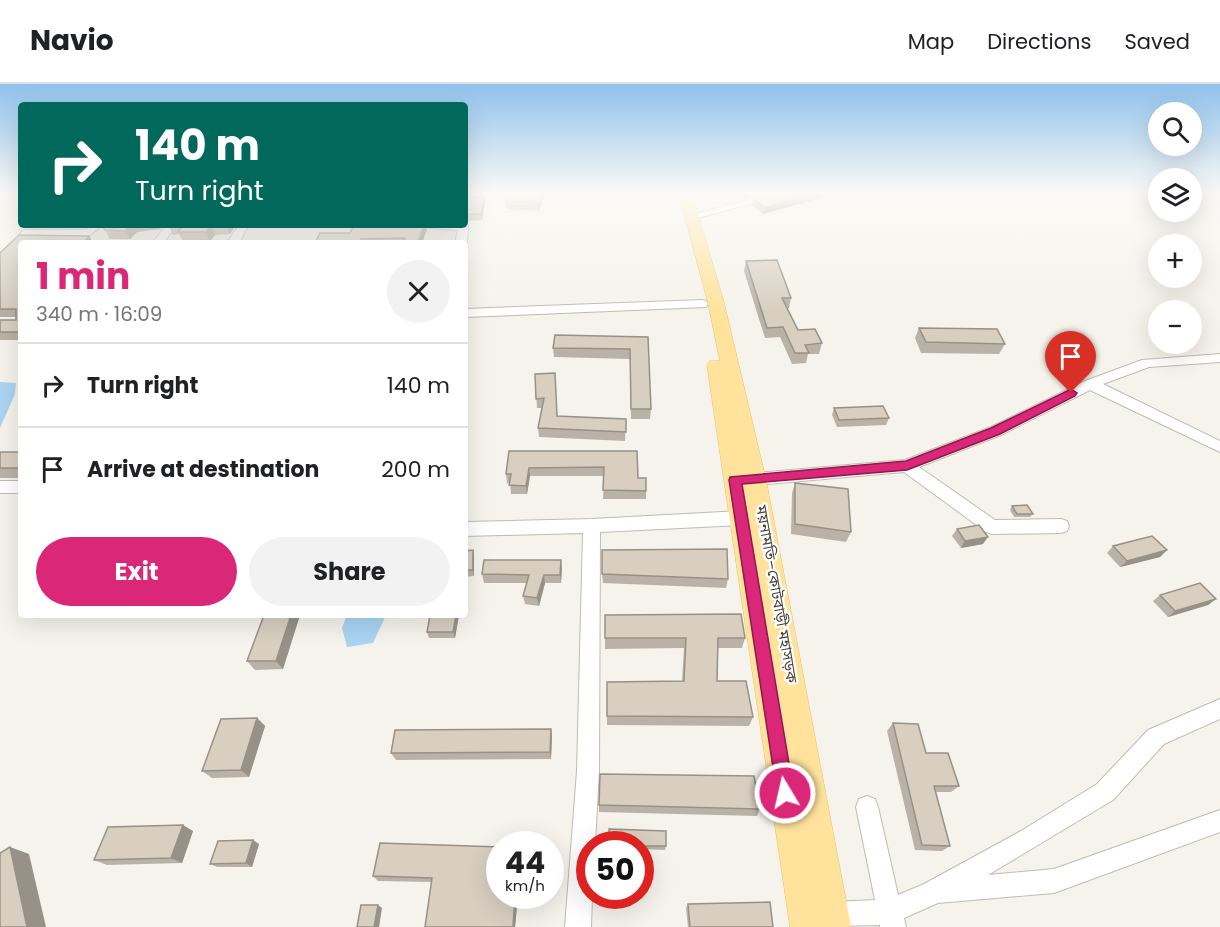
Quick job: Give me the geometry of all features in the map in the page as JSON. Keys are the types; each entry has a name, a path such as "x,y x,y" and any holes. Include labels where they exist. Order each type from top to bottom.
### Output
{"main road":[{"name":"ময়নামতি–কোটবাড়ী মহাসড়ক","path":"683,233 746,480 741,518 806,927"},
{"name":"ময়নামতি–কোটবাড়ী মহাসড়ক","path":"695,233 716,303 746,480 834,920"}],"street":[{"path":"25,233 21,237 54,233"},
{"path":"468,313 702,304"},
{"path":"746,480 907,466 996,431 1090,384 1147,363 1220,358"},
{"path":"1090,384 1220,447"},
{"path":"907,466 992,527 1061,526"},
{"path":"0,487 18,487"},
{"path":"468,529 592,526 741,518"},
{"path":"578,927 588,771 592,526"},
{"path":"834,920 891,920 1105,792 1156,737 1220,709"},
{"path":"867,807 891,920"},
{"path":"933,893 1054,881 1220,821"}],"water":[{"path":"0,382 16,383 15,394 0,428"},
{"path":"346,618 385,618 373,643 347,647 342,628"}],"building":[{"path":"320,233 421,233 419,240 404,240 405,238 316,240"},
{"path":"19,235 89,236 86,240 18,240 18,332 0,332 0,320 16,320 16,309 0,309 0,253"},
{"path":"777,260 791,298 782,298 798,330 815,329 822,343 805,345 809,353 795,353 783,327 767,328 746,261"},
{"path":"919,328 997,329 1005,344 926,342"},
{"path":"555,335 648,337 651,409 631,409 630,349 553,348"},
{"path":"555,373 557,416 626,419 626,432 538,428 544,398 536,399 535,374"},
{"path":"883,406 889,418 839,420 834,408"},
{"path":"509,451 637,451 638,478 646,478 646,491 603,490 604,467 529,468 526,486 509,485 511,474 506,474"},
{"path":"0,452 18,452 18,468 0,468"},
{"path":"795,483 848,489 851,532 795,524"},
{"path":"1027,505 1033,514 1017,514 1012,506"},
{"path":"979,525 988,537 965,541 957,529"},
{"path":"1152,536 1167,550 1127,561 1113,546"},
{"path":"727,549 728,579 602,574 602,550"},
{"path":"473,550 473,570 468,570 468,551"},
{"path":"484,560 561,560 560,575 544,575 537,598 523,596 529,575 482,574"},
{"path":"1200,583 1216,599 1175,611 1160,595"},
{"path":"741,614 745,638 718,638 717,681 746,681 753,717 607,716 607,682 684,681 686,638 605,638 605,615"},
{"path":"263,618 290,618 276,661 247,661"},
{"path":"429,618 455,618 453,632 427,632"},
{"path":"257,718 241,770 202,771 221,719"},
{"path":"893,723 918,724 926,753 948,753 959,786 934,786 950,846 922,845"},
{"path":"551,729 550,752 391,753 395,730"},
{"path":"600,774 754,776 760,809 599,805"},
{"path":"183,825 171,858 94,860 108,827"},
{"path":"609,829 666,831 666,846 654,846 654,831 609,831"},
{"path":"253,840 246,863 210,864 218,841"},
{"path":"380,843 486,847 486,909 514,909 513,927 425,927 432,878 373,876"},
{"path":"10,847 27,927 0,927 0,853"},
{"path":"770,902 773,927 690,927 688,904"},
{"path":"361,905 378,905 374,927 357,927"}],"route":[{"path":"785,793 735,480 907,466 996,431 1071,393"}]}
